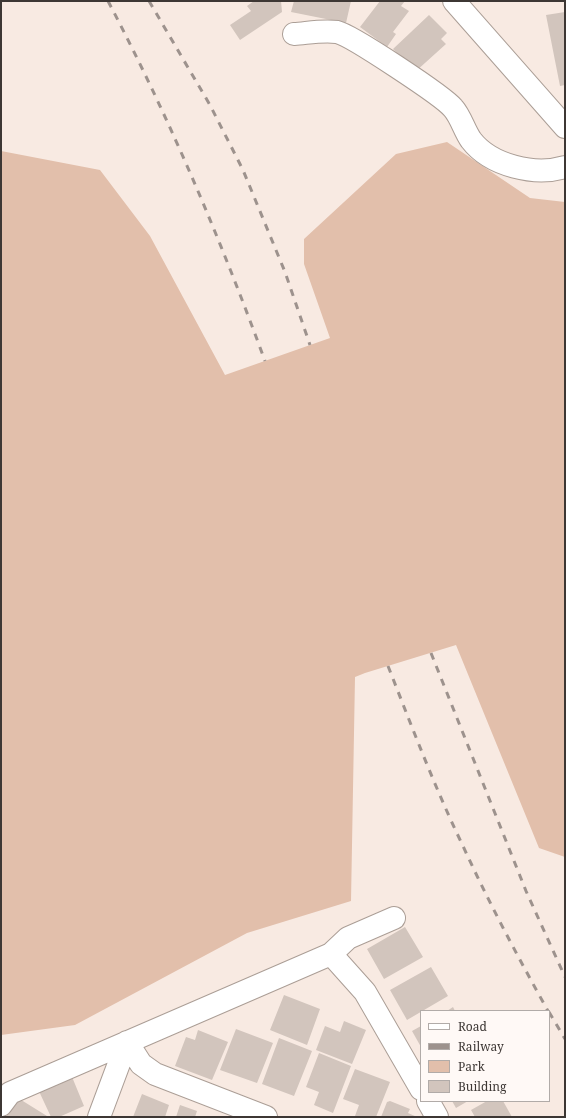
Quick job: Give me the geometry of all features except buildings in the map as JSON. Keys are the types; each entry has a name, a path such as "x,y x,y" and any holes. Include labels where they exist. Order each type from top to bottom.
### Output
{"street":[{"path":"454,1 565,127"},
{"path":"294,34 318,31 338,32 360,44 440,97 454,108 471,140 483,152 515,169 542,171 565,167"},
{"path":"3,1101 10,1093 331,954 348,938 394,918"},
{"path":"331,954 365,992 420,1087"},
{"path":"99,1117 127,1042"},
{"path":"127,1042 141,1064 155,1074 266,1117"},
{"path":"429,1102 437,1117"}],"green space":[{"path":"447,142 530,198 565,202 565,857 539,848 456,645 365,673 355,677 351,901 247,933 75,1025 1,1035 1,151 100,170 150,236 225,375 330,338 304,264 304,239 396,154"}],"railway":[{"path":"108,1 173,133 212,224 265,361"},
{"path":"149,1 210,105 243,170 285,272 310,345"},
{"path":"431,653 526,891 565,977"},
{"path":"388,666 424,757 453,824 493,909 547,1010"},
{"path":"550,1014 565,1039"}]}
